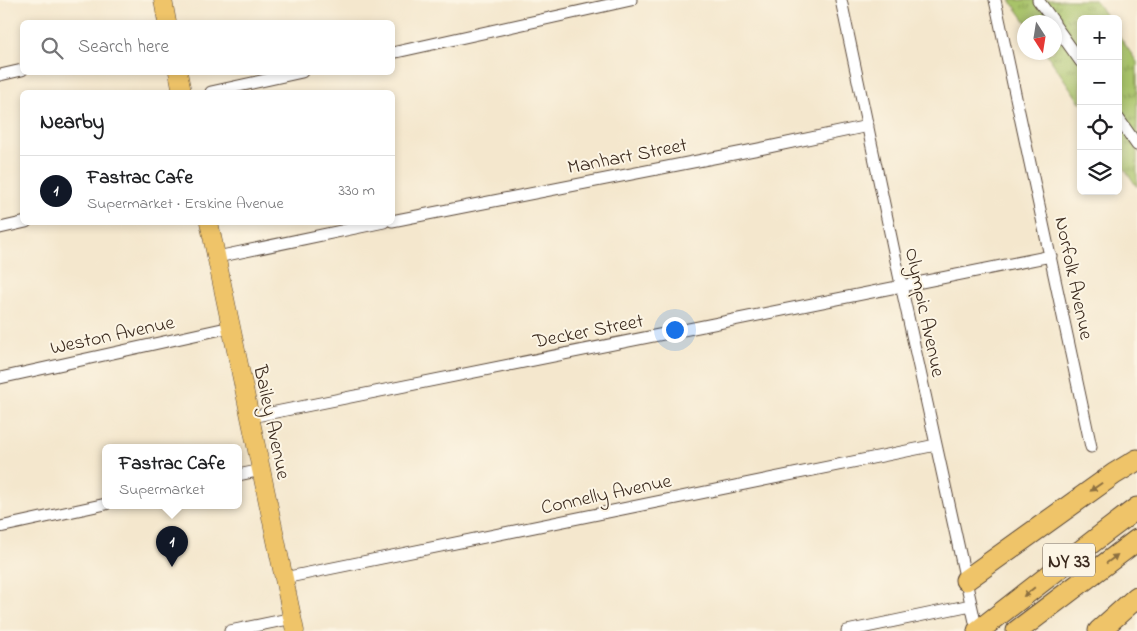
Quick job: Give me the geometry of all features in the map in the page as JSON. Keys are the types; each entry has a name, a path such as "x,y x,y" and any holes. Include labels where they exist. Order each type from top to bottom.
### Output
{"highway":[{"path":"966,580 1114,474 1137,460"},
{"name":"NY 33","path":"978,631 1137,508"},
{"name":"NY 33","path":"1017,631 1137,540"},
{"path":"1099,631 1137,597"}],"main road":[{"path":"163,0 168,20"},
{"path":"179,75 182,90"},
{"name":"Bailey Avenue","path":"211,225 294,624"}],"street":[{"path":"395,51 631,0"},
{"name":"Olympic Avenue","path":"841,0 936,446 978,631"},
{"name":"Norfolk Avenue","path":"995,0 1091,447"},
{"path":"1038,0 1048,15"},
{"path":"1062,35 1080,60"},
{"path":"0,75 20,70"},
{"path":"220,90 288,75"},
{"path":"1122,124 1137,145"},
{"name":"Manhart Street","path":"395,220 868,126"},
{"path":"0,228 20,223"},
{"path":"217,257 370,225"},
{"name":"Decker Street","path":"251,418 1051,256"},
{"name":"Weston Avenue","path":"0,378 232,327"},
{"name":"Connelly Avenue","path":"284,578 936,446"},
{"path":"242,474 262,470"},
{"path":"0,527 102,505"},
{"path":"847,631 971,605"},
{"path":"230,631 294,624"}],"green space":[{"path":"1010,0 1095,0 1105,15 1077,15 1077,98 1051,60 1062,60 1062,15 1021,15"},
{"path":"1122,40 1137,62 1137,187 1122,165"}],"place":[{"name":"Fastrac Cafe","path":"172,567"}]}
